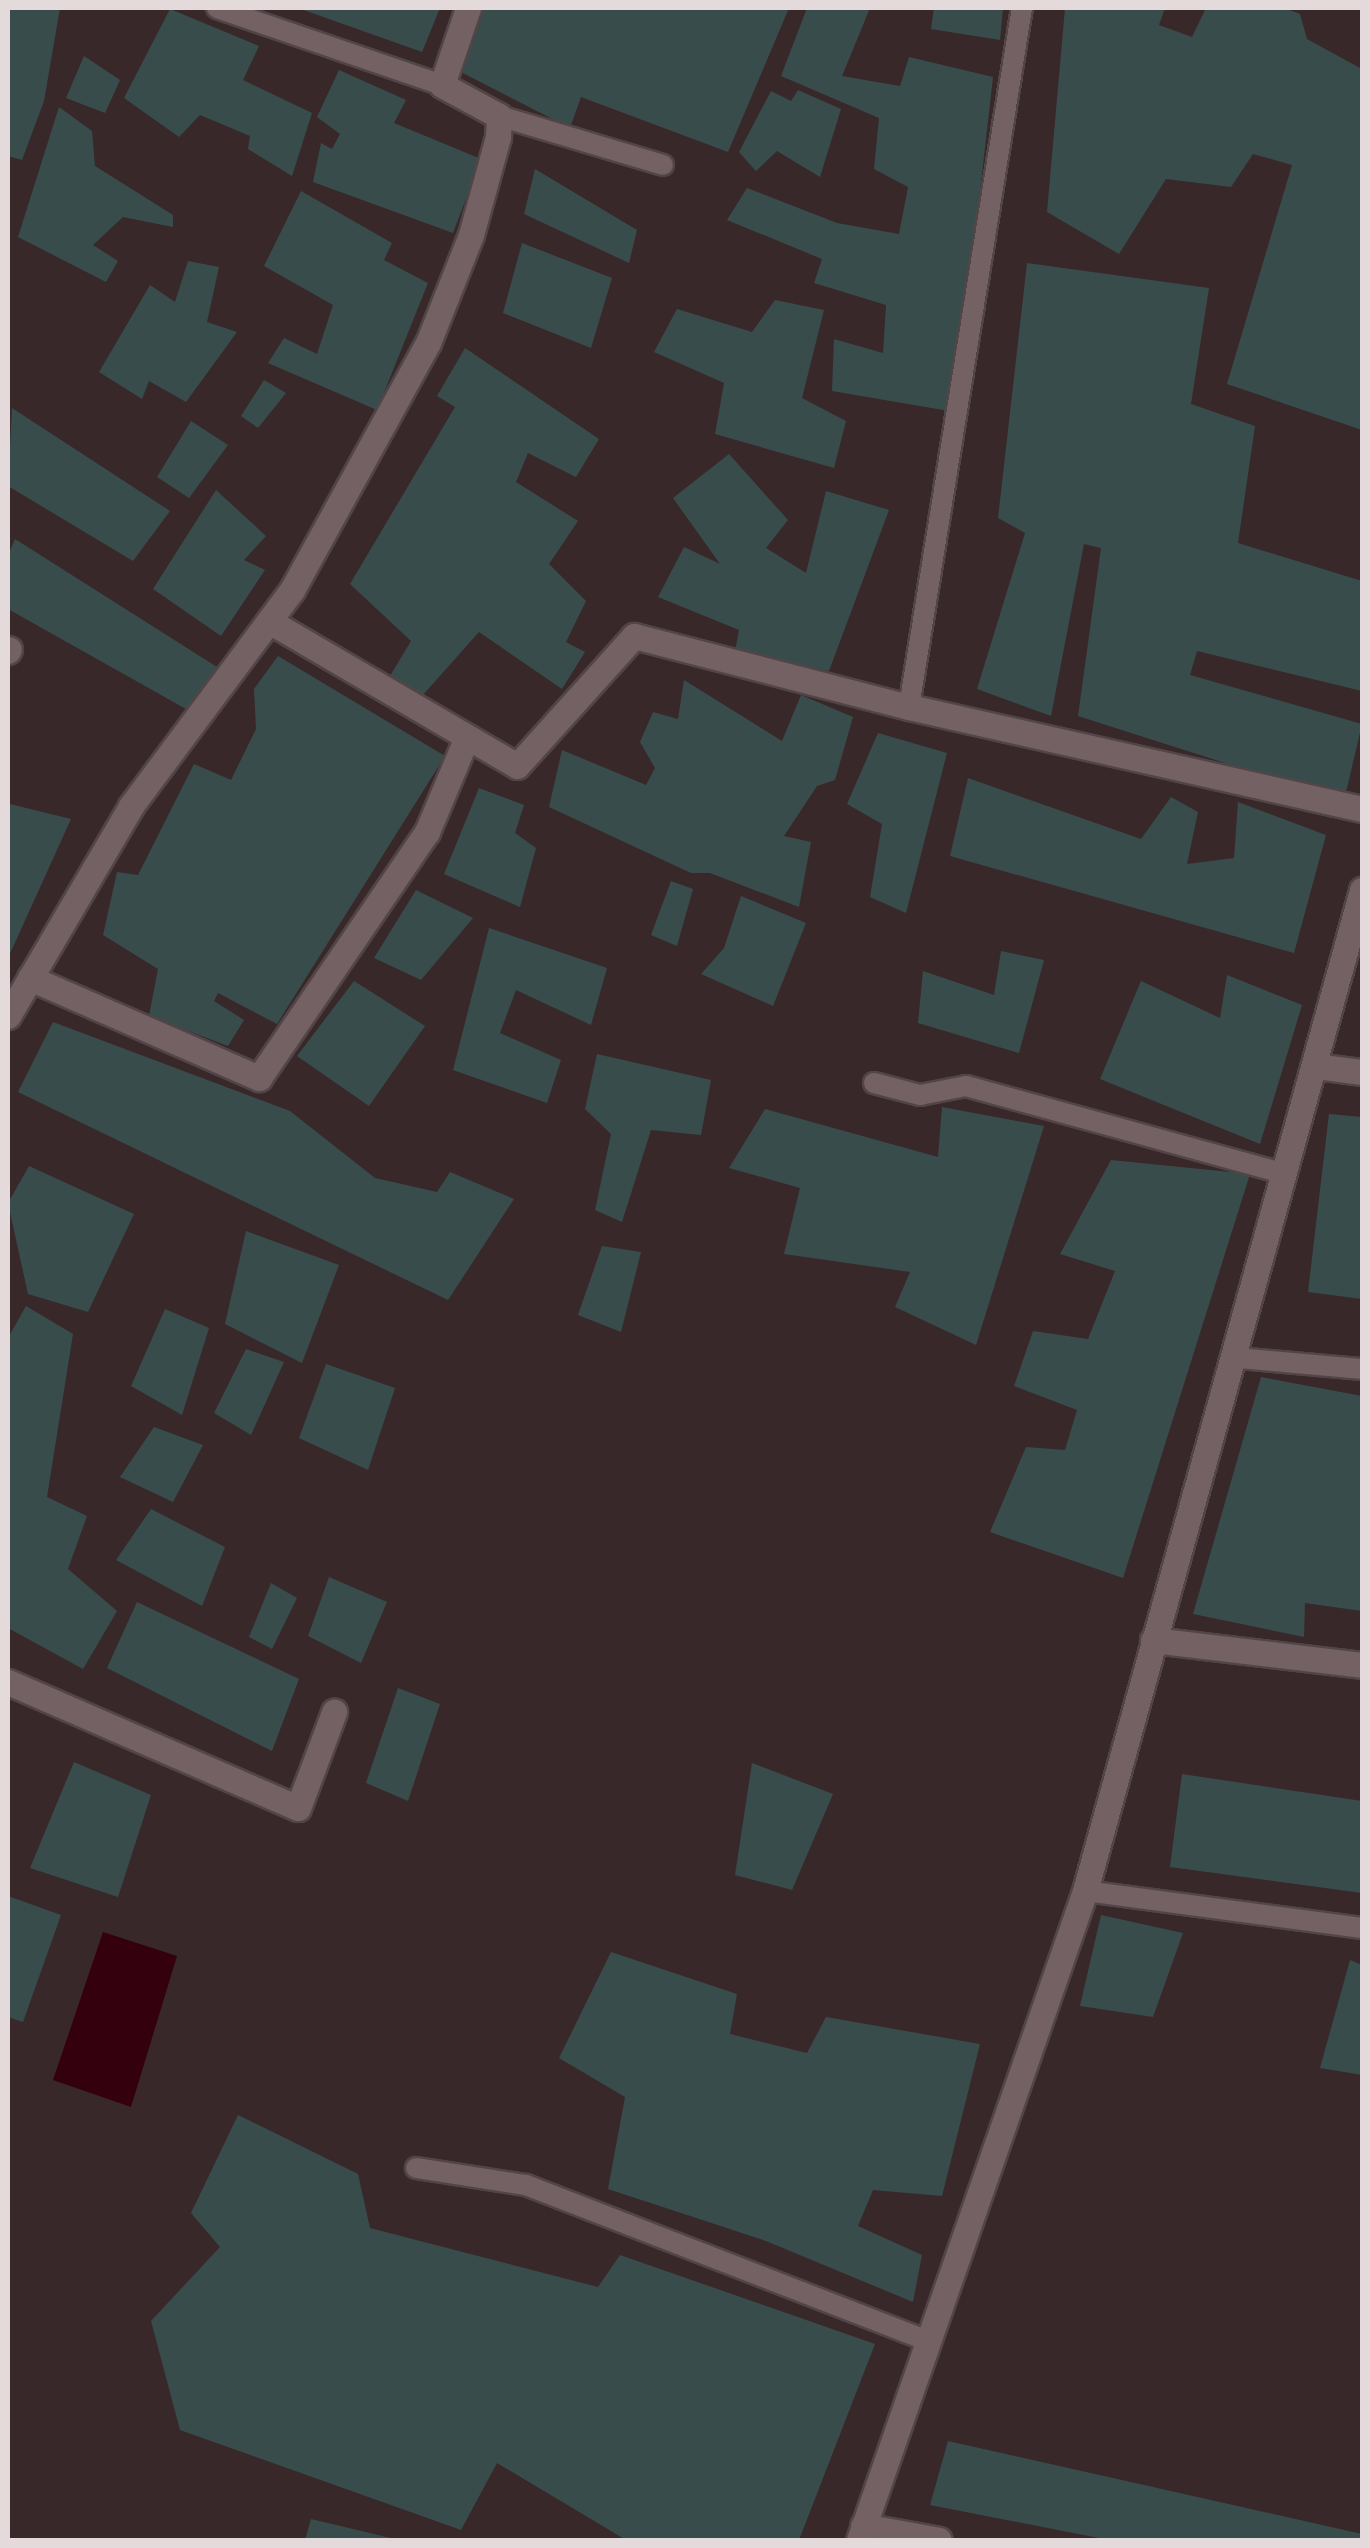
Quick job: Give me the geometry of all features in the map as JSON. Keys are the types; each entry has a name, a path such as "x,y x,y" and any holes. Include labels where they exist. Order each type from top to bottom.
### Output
{"street":[{"path":"8,1016 131,806 292,590 428,343 471,235 499,116 442,85 468,8"},
{"path":"268,621 517,766 634,636 909,707 1362,809"},
{"path":"30,978 259,1078 427,832 467,736"},
{"path":"938,2540 861,2534 1085,1891 1153,1640 1238,1358 1362,890"},
{"path":"1315,1066 1362,1072"},
{"path":"1153,1640 1362,1665"},
{"path":"8,1682 298,1808 334,1712"}],"lane":[{"path":"218,8 442,85"},
{"path":"909,707 1022,8"},
{"path":"499,116 663,165"},
{"path":"874,1083 920,1096 966,1086 1286,1174"},
{"path":"1238,1358 1362,1369"},
{"path":"1085,1891 1362,1928"},
{"path":"416,2168 526,2185 928,2341"}],"shaded area":[{"path":"103,1932 177,1956 131,2107 53,2080"}],"building":[{"path":"8,8 60,8 44,101 22,160 8,156"},
{"path":"298,8 440,8 422,52"},
{"path":"483,8 789,8 728,152 581,97 570,128 457,70"},
{"path":"807,8 870,8 842,76 900,86 909,57 993,77 955,412 832,391 834,339 883,353 886,305 814,283 822,259 727,220 747,188 837,223 899,234 908,187 874,169 879,118 781,76"},
{"path":"934,8 1003,8 1000,40 931,29"},
{"path":"1065,8 1165,8 1159,25 1192,37 1206,8 1284,8 1300,14 1307,39 1362,69 1362,430 1227,384 1292,165 1253,154 1231,187 1166,179 1119,254 1047,212"},
{"path":"170,9 259,46 243,80 312,113 292,176 248,149 250,136 200,115 179,137 124,98"},
{"path":"84,56 120,80 105,113 66,98"},
{"path":"339,70 406,100 394,123 481,159 453,233 313,182 321,143 332,149 340,134 317,117"},
{"path":"798,90 841,109 820,177 777,151 756,171 739,152 771,91 791,101"},
{"path":"59,107 92,131 95,166 173,215 173,227 123,217 93,245 118,261 106,282 18,237"},
{"path":"535,169 637,230 629,263 524,214"},
{"path":"301,191 392,243 384,260 428,283 377,410 268,363 284,338 317,354 333,305 264,266"},
{"path":"522,243 612,278 591,348 503,313"},
{"path":"188,261 219,267 207,322 237,332 186,402 149,381 142,399 99,372 150,285 175,302"},
{"path":"1027,263 1209,288 1191,404 1255,426 1238,543 1362,581 1362,691 1197,651 1190,675 1362,724 1344,801 1078,716 1101,548 1084,544 1051,716 977,689 1025,533 998,518"},
{"path":"775,300 824,310 802,398 846,421 834,468 715,434 724,383 654,352 677,309 752,332"},
{"path":"465,348 599,439 576,477 528,453 516,482 578,521 549,564 586,601 566,642 585,652 562,689 479,632 422,696 390,676 411,641 350,584 455,407 437,396"},
{"path":"264,380 286,393 258,428 241,416"},
{"path":"12,408 170,511 133,561 8,486"},
{"path":"191,421 228,445 189,498 157,477"},
{"path":"729,454 788,520 766,548 806,573 826,491 889,510 829,671 735,651 739,630 658,597 684,547 720,564 673,498"},
{"path":"216,490 266,536 244,560 265,570 221,636 153,589"},
{"path":"15,539 217,667 186,709 8,609 8,555"},
{"path":"278,656 445,756 277,1024 218,993 214,1001 244,1020 228,1046 149,1016 158,969 103,935 117,872 138,875 194,764 231,780 256,729 254,689"},
{"path":"684,680 782,741 801,695 853,717 835,780 817,786 784,836 811,842 799,907 710,873 691,873 549,807 562,750 646,785 655,768 640,742 653,712 678,719"},
{"path":"878,733 947,753 906,913 870,897 882,824 847,804"},
{"path":"968,778 1141,839 1171,797 1198,812 1187,864 1234,858 1238,802 1326,835 1294,953 950,856"},
{"path":"479,788 524,805 515,833 536,848 520,907 444,874"},
{"path":"10,804 71,819 8,958 8,809"},
{"path":"671,881 693,889 677,946 651,935"},
{"path":"416,890 473,918 421,980 374,958"},
{"path":"741,896 806,923 773,1006 701,974 724,948"},
{"path":"489,928 607,968 591,1025 516,990 500,1033 561,1060 547,1103 453,1070"},
{"path":"1001,951 1044,960 1019,1053 918,1023 923,971 994,995"},
{"path":"1227,975 1302,1005 1260,1144 1100,1079 1141,981 1220,1018"},
{"path":"354,981 425,1026 369,1106 297,1056"},
{"path":"53,1022 290,1111 375,1178 437,1192 450,1172 514,1199 448,1300 18,1092"},
{"path":"597,1054 711,1080 701,1135 651,1130 622,1222 595,1210 611,1134 585,1109"},
{"path":"942,1107 1044,1126 976,1345 895,1307 910,1272 784,1254 800,1188 729,1168 765,1109 938,1157"},
{"path":"1329,1114 1362,1117 1362,1299 1308,1292"},
{"path":"1111,1160 1250,1174 1123,1578 990,1532 1026,1447 1065,1450 1077,1410 1014,1386 1033,1331 1088,1339 1115,1271 1060,1254"},
{"path":"29,1166 134,1214 88,1312 28,1294 8,1203"},
{"path":"246,1231 339,1265 302,1363 225,1324"},
{"path":"602,1246 641,1252 621,1332 578,1315"},
{"path":"26,1306 73,1334 47,1497 87,1516 68,1569 117,1611 83,1669 8,1628 8,1338"},
{"path":"165,1309 209,1328 182,1415 131,1386"},
{"path":"246,1349 284,1362 251,1435 214,1413"},
{"path":"326,1364 395,1388 368,1470 299,1438"},
{"path":"1261,1377 1362,1396 1362,1611 1305,1603 1304,1637 1193,1614"},
{"path":"154,1427 203,1445 173,1502 120,1477"},
{"path":"151,1509 225,1547 202,1606 116,1560"},
{"path":"329,1577 387,1602 361,1663 308,1636"},
{"path":"271,1583 297,1598 272,1649 249,1637"},
{"path":"137,1602 299,1679 272,1751 107,1668"},
{"path":"398,1688 440,1704 408,1801 366,1783"},
{"path":"74,1762 151,1795 118,1897 30,1868"},
{"path":"752,1763 833,1794 792,1890 735,1875"},
{"path":"1182,1774 1362,1801 1362,1893 1170,1867"},
{"path":"8,1896 61,1915 23,2022 8,2017"},
{"path":"1101,1915 1183,1933 1153,2017 1080,2006"},
{"path":"611,1952 737,1994 730,2034 807,2053 826,2017 980,2044 942,2196 873,2190 858,2226 922,2255 913,2302 766,2241 608,2189 625,2097 559,2058"},
{"path":"1350,1960 1362,1965 1362,2075 1320,2068"},
{"path":"238,2115 358,2174 370,2228 598,2287 620,2255 875,2344 799,2540 626,2540 497,2463 461,2530 180,2430 151,2321 220,2247 191,2213"},
{"path":"948,2441 1362,2534 1362,2540 1109,2540 930,2505"},
{"path":"311,2519 395,2539 395,2540 305,2540"}]}
